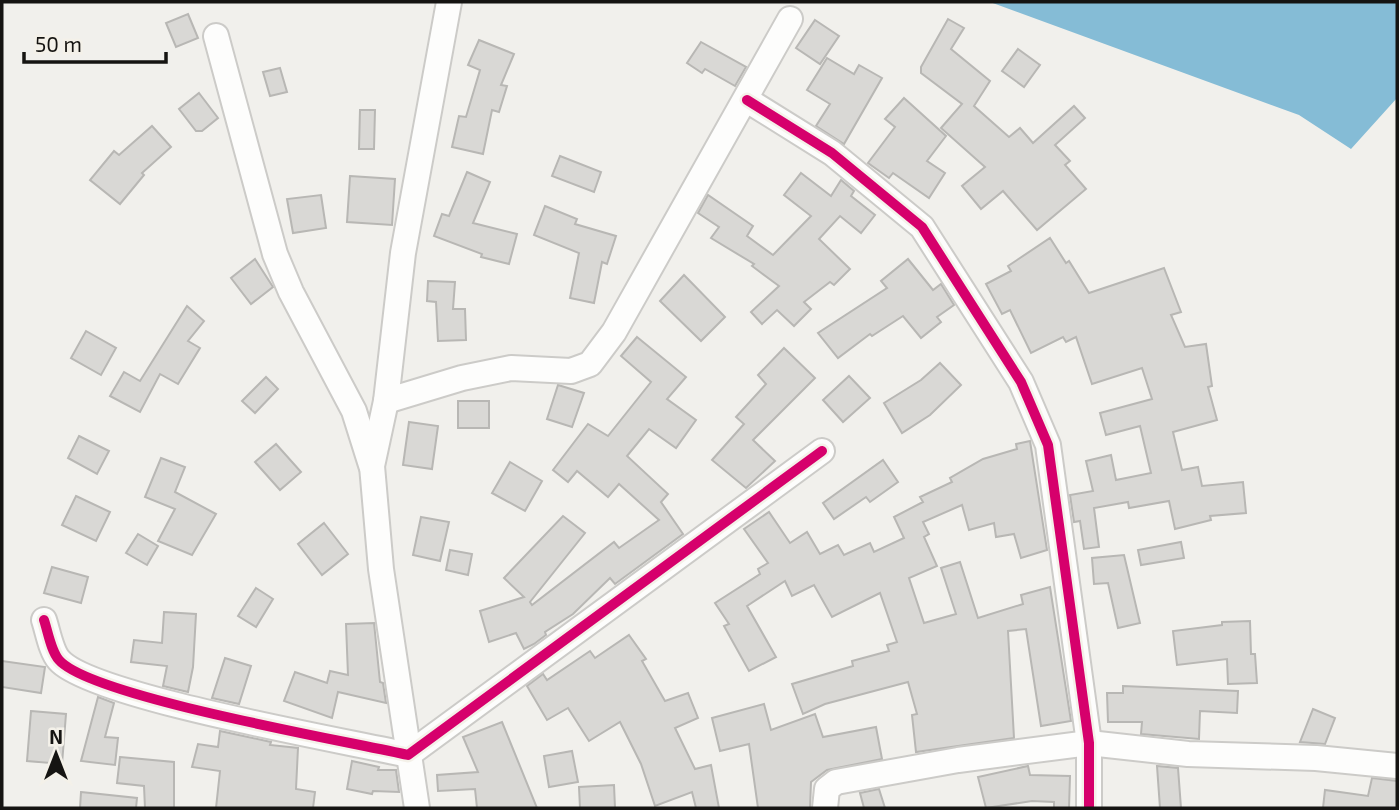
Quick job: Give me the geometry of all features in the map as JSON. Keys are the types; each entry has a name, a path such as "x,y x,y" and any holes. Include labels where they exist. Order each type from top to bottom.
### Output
{"street":[{"path":"372,466 386,401 403,253 449,2"},
{"path":"386,401 462,378 511,368 571,371 590,364 614,332 747,100 790,19"},
{"path":"216,36 275,254 291,292 354,411 372,466 382,569 417,808"},
{"path":"747,100 832,153 922,227 1021,382 1048,445 1089,743 1089,808"},
{"path":"44,620 58,659 83,677 136,694 408,755 822,451"},
{"path":"825,808 827,789 836,782 958,760 1089,743 1188,754 1316,758 1397,766"}],"water":[{"path":"990,2 1397,2 1397,98 1351,149 1299,115"}],"building":[{"path":"188,14 198,38 176,47 166,23"},
{"path":"948,19 964,28 951,49 990,81 974,106 1009,137 1020,128 1033,143 1074,106 1085,118 1055,145 1070,161 1065,165 1086,189 1037,230 1003,191 981,209 962,186 985,167 941,128 962,104 921,73 921,67"},
{"path":"815,20 839,36 820,64 796,48"},
{"path":"479,40 514,54 501,85 507,86 499,112 492,110 483,154 452,147 459,116 466,117 480,70 468,65"},
{"path":"701,42 746,67 735,86 705,69 702,73 687,63"},
{"path":"1018,49 1040,65 1024,87 1002,71"},
{"path":"827,58 854,74 859,65 882,78 844,144 816,126 830,104 807,90"},
{"path":"280,68 287,92 270,96 263,72"},
{"path":"199,93 218,118 202,131 196,131 179,109"},
{"path":"904,98 946,136 927,161 945,173 929,198 893,173 889,178 868,163 895,127 885,119"},
{"path":"360,110 375,110 374,149 359,149"},
{"path":"152,126 171,147 142,173 144,175 120,204 90,180 114,151 119,155"},
{"path":"560,156 601,172 594,192 552,176"},
{"path":"467,172 490,182 473,223 517,234 509,264 481,257 482,254 434,236 442,214 449,216"},
{"path":"801,173 831,196 841,180 854,191 851,196 875,215 861,233 840,216 819,239 850,269 834,285 830,282 804,302 811,309 794,326 777,310 762,324 751,312 779,286 752,266 754,264 711,238 719,227 698,213 708,195 753,226 747,236 773,255 811,216 784,195"},
{"path":"350,176 395,179 392,225 347,222"},
{"path":"321,195 326,228 293,233 287,199"},
{"path":"545,206 577,219 575,224 616,236 607,264 602,262 594,303 570,298 579,253 534,235"},
{"path":"1050,238 1066,263 1069,261 1089,293 1164,268 1181,312 1171,315 1185,347 1206,344 1212,386 1208,387 1217,420 1173,432 1182,470 1198,467 1202,486 1243,482 1246,513 1210,516 1211,520 1175,529 1169,501 1129,508 1128,502 1094,508 1099,547 1084,549 1080,521 1074,522 1070,495 1093,491 1086,461 1111,455 1116,480 1151,473 1140,426 1106,435 1100,413 1152,399 1142,368 1092,384 1076,337 1066,342 1063,337 1031,353 1010,310 1002,314 986,284 1011,271 1008,266"},
{"path":"255,259 273,287 251,304 231,278"},
{"path":"908,259 933,290 941,284 954,305 937,317 941,322 921,338 903,316 872,336 870,334 838,358 818,333 887,288 881,281"},
{"path":"684,275 725,317 701,341 660,301"},
{"path":"428,281 455,282 453,309 465,309 466,340 438,341 436,302 427,301"},
{"path":"187,306 204,321 188,341 200,348 178,384 160,374 140,412 110,396 124,372 140,381"},
{"path":"86,331 116,348 101,375 71,358"},
{"path":"637,337 686,377 667,399 696,420 676,448 649,429 627,456 668,494 661,502 683,534 615,584 610,578 573,614 545,632 546,635 534,644 524,649 516,633 489,642 480,611 524,597 504,578 563,516 585,533 530,602 532,605 614,542 619,548 659,520 619,484 608,497 577,471 568,482 553,470 588,424 608,436 651,382 621,356"},
{"path":"784,348 815,378 753,440 775,461 746,488 712,460 744,424 736,417 766,384 758,375"},
{"path":"940,363 961,385 930,415 902,433 884,403 921,380"},
{"path":"849,376 870,398 843,422 823,400"},
{"path":"266,377 278,389 255,413 242,401"},
{"path":"558,385 584,393 572,427 547,419"},
{"path":"458,401 489,401 489,428 458,428"},
{"path":"409,422 438,426 432,469 403,465"},
{"path":"79,436 109,451 97,474 68,458"},
{"path":"1030,441 1047,550 1021,558 1014,534 996,537 994,523 969,530 962,505 923,522 929,534 924,537 937,566 909,578 924,623 956,614 941,568 960,562 978,618 1023,604 1021,595 1050,587 1071,721 1041,726 1026,629 1008,631 1014,738 916,752 912,715 917,714 908,682 825,704 803,714 792,684 853,666 852,661 889,651 887,645 897,642 880,593 832,617 814,585 792,596 785,581 747,606 776,657 749,671 724,626 729,624 715,603 760,574 758,569 768,563 744,529 769,512 790,543 807,532 820,554 838,545 844,555 870,543 874,552 904,538 894,517 923,502 920,497 952,482 950,478 983,459 1017,449 1016,444"},
{"path":"276,444 301,472 280,490 255,462"},
{"path":"161,458 185,467 175,492 216,514 192,555 158,541 175,509 145,497"},
{"path":"883,460 898,482 870,502 866,497 834,519 823,503"},
{"path":"510,462 542,481 525,511 492,493"},
{"path":"76,496 110,512 96,541 62,525"},
{"path":"421,517 449,522 440,561 413,555"},
{"path":"324,523 348,554 322,575 298,544"},
{"path":"138,534 158,546 147,565 126,553"},
{"path":"1181,542 1184,558 1141,565 1138,550"},
{"path":"450,550 472,554 468,575 446,570"},
{"path":"1124,555 1140,623 1118,628 1108,583 1094,584 1092,558"},
{"path":"52,567 88,577 81,603 44,593"},
{"path":"256,588 273,599 256,627 238,616"},
{"path":"164,612 196,614 193,667 188,692 163,686 167,666 131,662 134,640 162,643"},
{"path":"1250,621 1251,654 1255,654 1257,683 1228,684 1227,659 1177,665 1173,631 1222,625 1222,622"},
{"path":"374,623 380,682 383,683 386,703 338,692 332,718 284,701 295,672 327,683 330,671 348,675 346,624"},
{"path":"629,635 646,659 642,661 665,701 688,693 698,718 675,728 695,769 711,765 719,808 696,808 692,792 655,806 641,764 620,722 589,741 568,708 547,720 527,686 543,674 547,680 590,651 595,658"},
{"path":"225,658 251,666 239,704 212,698"},
{"path":"2,661 45,667 41,693 2,687"},
{"path":"1123,686 1238,691 1237,713 1200,711 1199,739 1141,734 1142,722 1108,722 1107,693 1123,693"},
{"path":"98,697 114,703 105,737 118,738 115,765 81,761"},
{"path":"764,704 771,730 815,714 823,737 876,727 882,759 827,770 811,782 810,808 758,808 749,744 720,751 712,718"},
{"path":"1313,709 1335,718 1325,744 1300,742"},
{"path":"31,711 66,714 62,764 27,761"},
{"path":"502,722 537,808 477,808 475,789 438,791 437,775 478,772 463,737"},
{"path":"220,731 271,742 270,745 298,748 296,789 315,792 313,808 216,808 220,771 192,767 198,744 218,747"},
{"path":"572,751 578,782 549,787 544,756"},
{"path":"120,757 174,762 174,808 145,808 144,786 117,783"},
{"path":"352,761 379,767 378,770 396,770 399,792 373,791 372,794 347,789"},
{"path":"1028,766 1030,775 1070,776 1069,808 1054,808 1054,802 1032,801 986,808 978,777"},
{"path":"1157,766 1178,768 1181,808 1160,808"},
{"path":"1372,778 1397,781 1397,808 1323,808 1325,790 1368,796"},
{"path":"614,785 615,808 580,808 579,787"},
{"path":"879,789 885,808 864,808 860,793"},
{"path":"81,792 137,798 136,808 80,808"}],"cycle path":[{"path":"747,100 832,153 922,227 1021,382 1048,445 1089,743 1089,808"},
{"path":"44,620 59,660 81,674 118,688 167,703 279,729 408,755 822,451"}]}
